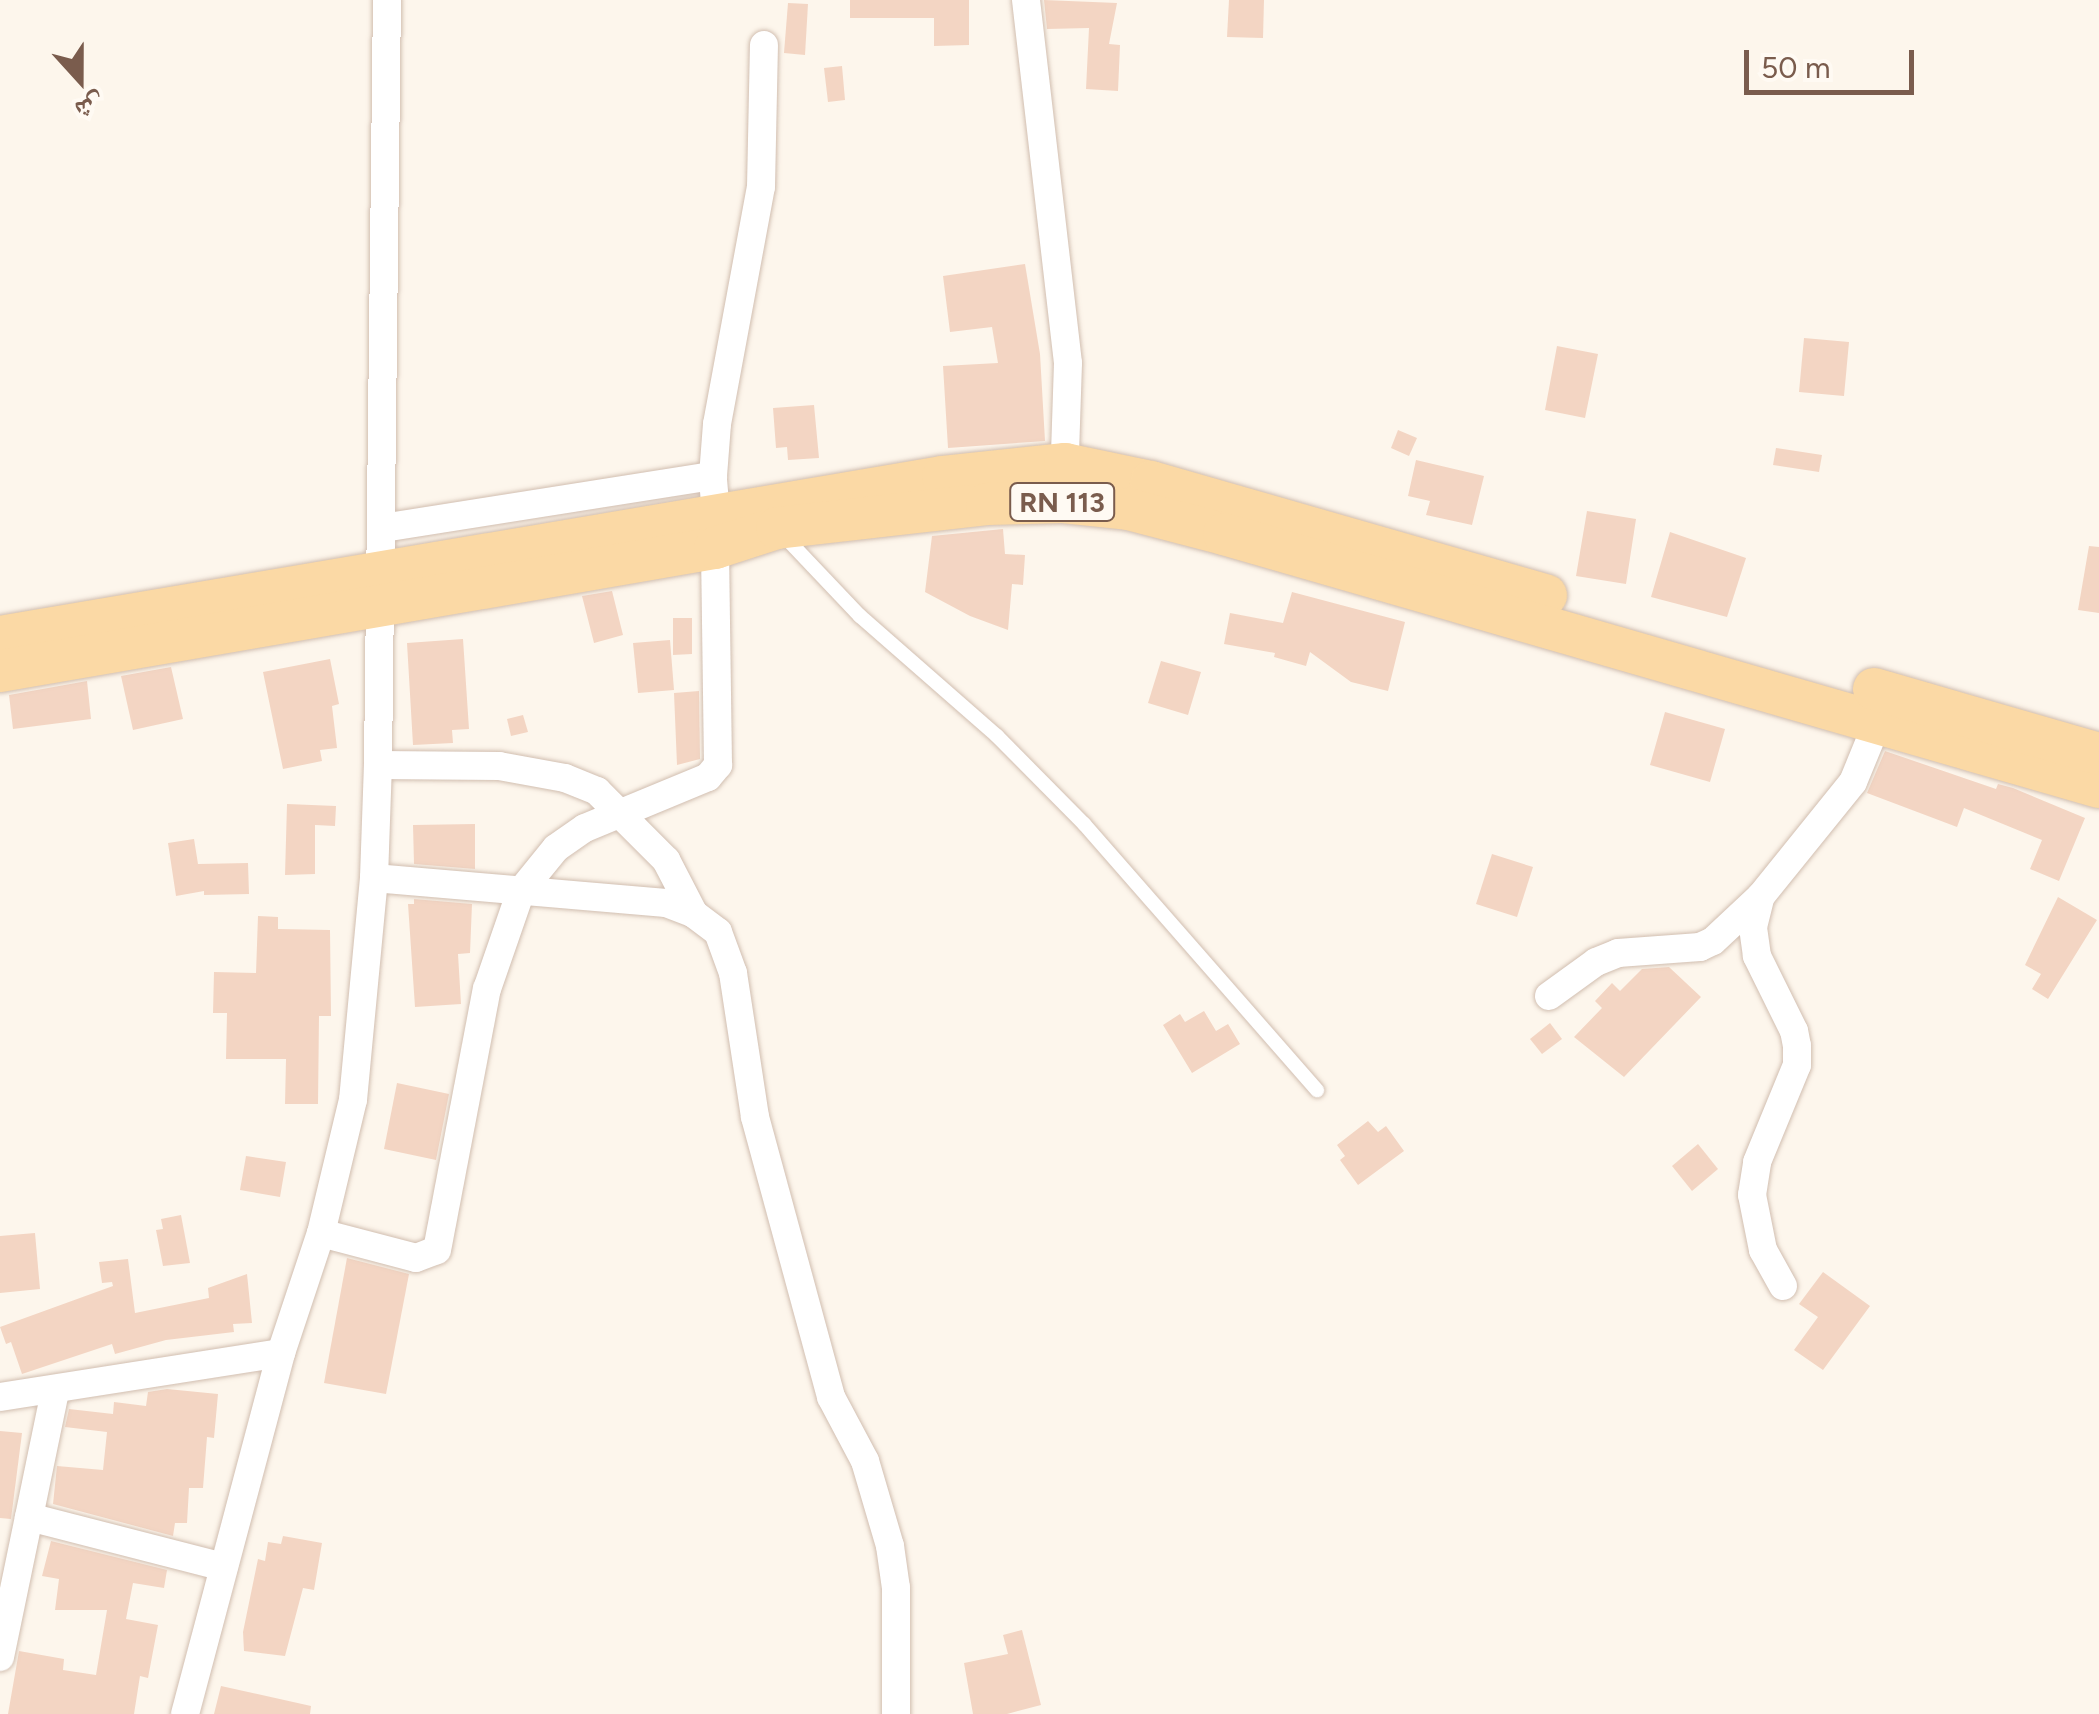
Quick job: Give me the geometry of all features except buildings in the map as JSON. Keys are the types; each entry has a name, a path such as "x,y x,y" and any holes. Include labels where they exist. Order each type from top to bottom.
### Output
{"main road":[{"name":"RN 113","path":"0,637 383,566 943,476 1064,483 1151,482 2099,754"},
{"name":"RN 113","path":"714,513 776,528 988,504 1064,483 1128,510 1224,534 2099,787"},
{"name":"RN 113","path":"0,671 383,566"}],"street":[{"path":"185,1714 281,1352 321,1233 352,1100 374,878 378,765 386,0"},
{"path":"1026,0 1068,363 1064,483"},
{"path":"321,1233 416,1258 437,1250 488,989 521,891 556,848 621,812 708,776 718,765 714,513 729,349 754,245 761,187 764,45"},
{"path":"1549,996 1596,962 1618,953 1673,950 1714,941 1762,896 1853,782 1878,721"},
{"path":"378,765 500,766 549,775 597,791 666,860 694,914"},
{"path":"374,878 666,903 694,914 718,932 728,950 756,1117 831,1397 876,1490 896,1588 896,1714"},
{"path":"1762,896 1753,927 1757,956 1789,1018 1797,1046 1797,1064 1758,1162 1752,1195 1763,1250 1782,1286"},
{"path":"0,1397 281,1352"},
{"path":"0,1658 55,1391"},
{"path":"29,1517 224,1567"}],"lane":[{"path":"776,528 860,616 998,736 1084,824 1317,1090"}]}
